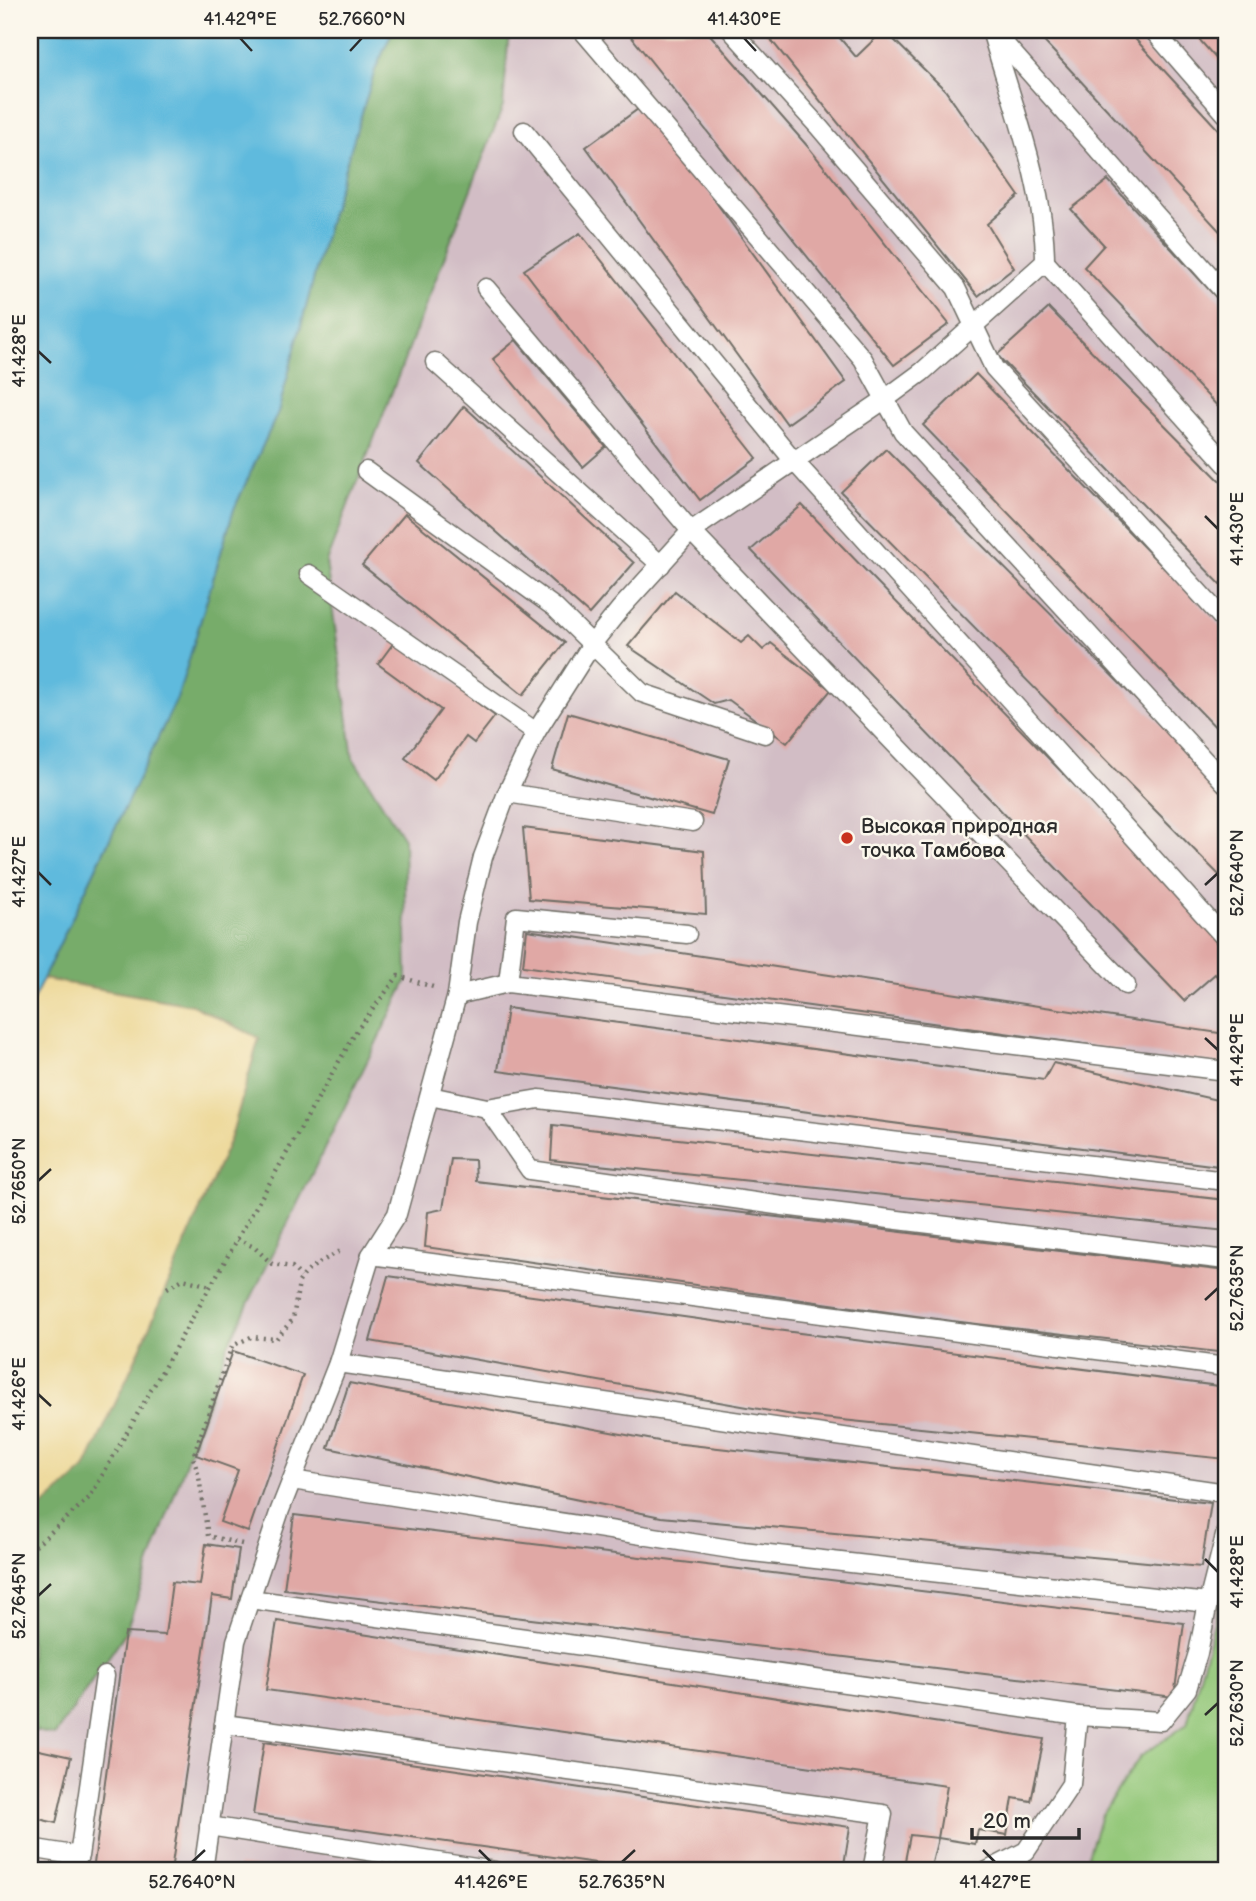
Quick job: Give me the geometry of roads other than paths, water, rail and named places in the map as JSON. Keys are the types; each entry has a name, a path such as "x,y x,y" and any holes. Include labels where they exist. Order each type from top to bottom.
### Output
{"lane":[{"path":"582,30 863,359 903,432 1226,784"},
{"path":"731,30 818,126 956,288 994,368 1226,622"},
{"path":"991,30 1041,201 1045,262 1226,464"},
{"path":"991,30 1226,295"},
{"path":"1153,30 1226,114"},
{"path":"524,131 794,461 1226,940"},
{"path":"203,1871 236,1641 292,1479 338,1363 371,1255 397,1214 457,995 467,922 483,856 507,793 536,732 592,644 691,531 922,372 1045,262"},
{"path":"486,288 691,531 1126,985"},
{"path":"435,362 661,565"},
{"path":"366,471 554,607 642,693 765,734"},
{"path":"309,574 536,732"},
{"path":"507,793 693,822"},
{"path":"508,984 516,916 687,934"},
{"path":"457,995 508,984 1226,1071"},
{"path":"429,1096 486,1108 539,1099 1226,1181"},
{"path":"486,1108 530,1170 783,1206 1226,1260"},
{"path":"371,1255 1226,1367"},
{"path":"338,1363 1226,1493"},
{"path":"292,1479 743,1551 1208,1603"},
{"path":"250,1599 1078,1716 1161,1721 1186,1689 1198,1653 1226,1532"},
{"path":"30,1848 79,1856 105,1676"},
{"path":"987,1871 1026,1852 1072,1784 1078,1716"},
{"path":"224,1724 883,1814 872,1871"},
{"path":"209,1826 495,1871"}],"water":[{"path":"30,30 393,30 375,70 331,213 278,412 234,509 178,696 30,1006"}],"place":[{"name":"Высокая природная точка Тамбова","path":"847,838"}]}
